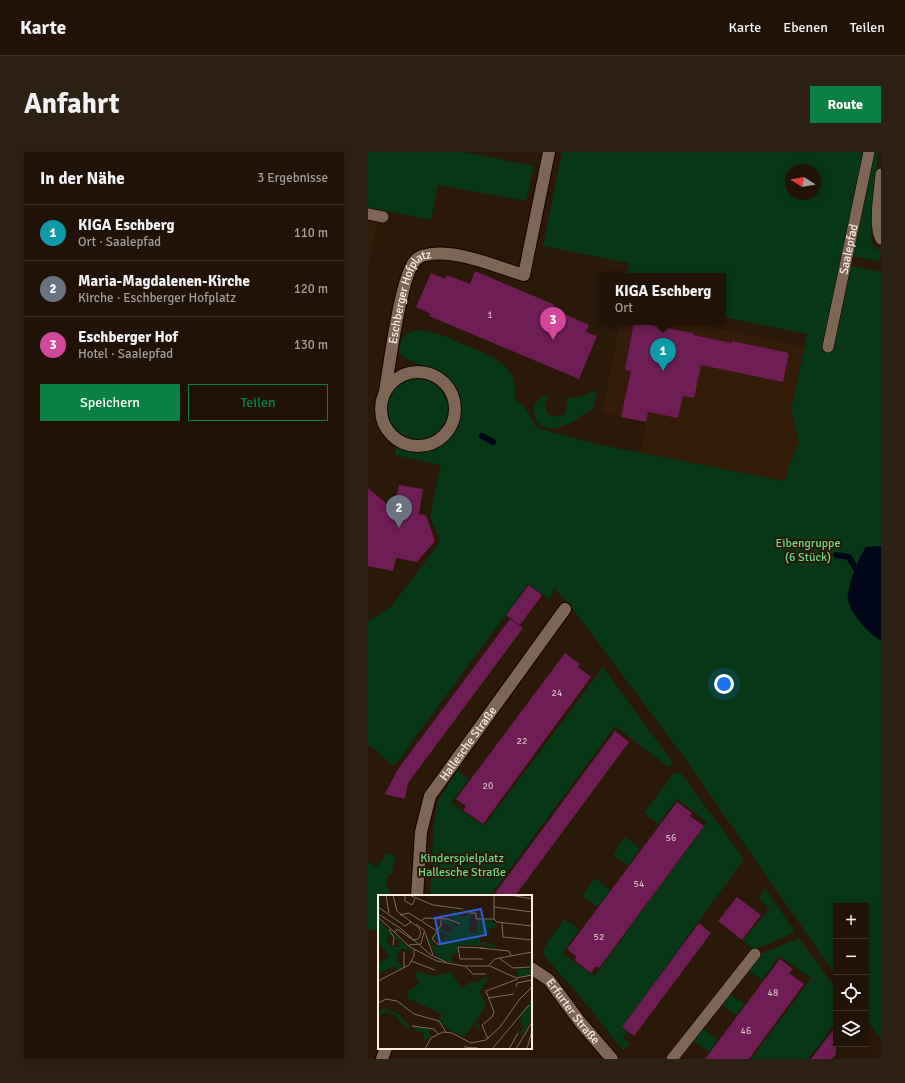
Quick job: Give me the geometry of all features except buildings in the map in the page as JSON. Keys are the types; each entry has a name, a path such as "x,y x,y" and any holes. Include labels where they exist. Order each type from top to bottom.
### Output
{"street":[{"name":"Eschberger Hofplatz","path":"385,392 394,380 406,374 419,371 437,376 446,383 455,401 455,417 451,427 440,438 426,446 407,445 397,440 387,430 382,418 381,404 385,392 404,290 415,261 425,255 448,254 460,256 524,275 549,152"},
{"name":"Hallesche Straße","path":"417,895 421,832 430,796 565,609"},
{"name":"Erfurter Straße","path":"532,969 549,980 580,1022 611,1059"},
{"path":"382,1059 386,1049"}],"lane":[{"name":"Saalepfad","path":"828,347 869,152"},
{"path":"881,174 877,221 878,235 881,239"},
{"path":"368,214 383,217"},
{"path":"672,1059 755,954"}],"shaded area":[{"path":"368,221 377,223 368,272"},
{"path":"619,325 699,325 804,347 791,410 799,442 785,481 640,453 646,422 602,413"}],"green space":[{"path":"368,152 464,152 534,166 526,201 438,185 431,220 368,207"},
{"name":"Eibengruppe (6 Stück)","path":"562,152 864,152 841,264 881,272 881,1039 869,1022 869,903 833,903 833,972 681,753 575,612 554,587 550,600 528,584 394,766 368,744 368,621 390,608 440,542 430,516 441,465 395,455 397,440 418,445 434,442 446,432 453,419 455,403 450,389 438,377 419,371 420,365 406,359 399,353 401,342 406,335 414,331 432,332 481,351 501,363 507,368 514,380 515,401 523,404 537,428 596,444 784,481 799,442 791,410 807,334 726,318 726,273 627,273 629,263 543,246"},
{"path":"874,152 878,152 871,240 874,248 881,250 879,261 852,256"},
{"path":"419,377 431,379 442,386 449,397 451,409 449,421 442,432 431,439 419,441 407,439 396,432 389,421 387,409 389,397 396,386 407,379"},
{"path":"597,390 593,409 570,423 554,428 545,428 535,419 534,406 542,397 549,396 545,405 547,413 556,417 565,414 567,406 566,398 580,397"},
{"name":"Kinderspielplatz Hallesche Straße","path":"603,667 673,763 669,767 615,726 491,895 430,895 434,822 438,801 457,771 469,779 451,803 484,826"},
{"path":"680,772 744,859 622,1027 627,1031 623,1038 630,1043 623,1050 579,995 545,957 543,949 564,919 579,930 562,953 594,976 707,822 677,799 658,824 644,813 673,774"},
{"path":"625,837 640,848 628,866 613,854"},
{"path":"386,854 395,855 392,874 388,874 386,882 391,895 378,895 378,931 368,929 368,862 377,867"},
{"path":"595,878 610,890 597,907 582,896"},
{"path":"765,888 795,932 754,950 743,940 769,909 759,898"},
{"path":"799,938 833,985 833,1026 808,1059 751,1059 811,978 779,956 762,980 747,969 757,956"},
{"path":"729,993 744,1004 735,1015 721,1004"},
{"path":"702,1028 718,1040 709,1052 693,1040"}],"water":[{"path":"881,546 881,641 871,634 856,617 848,600 848,595 854,573 866,547"}],"waterway":[{"path":"482,436 493,442"},
{"path":"836,555 849,557 856,569"}],"place":[{"name":"Eschberger Hof","path":"553,340"},
{"name":"KIGA Eschberg","path":"663,371"},
{"name":"Maria-Magdalenen-Kirche","path":"399,528"}]}
